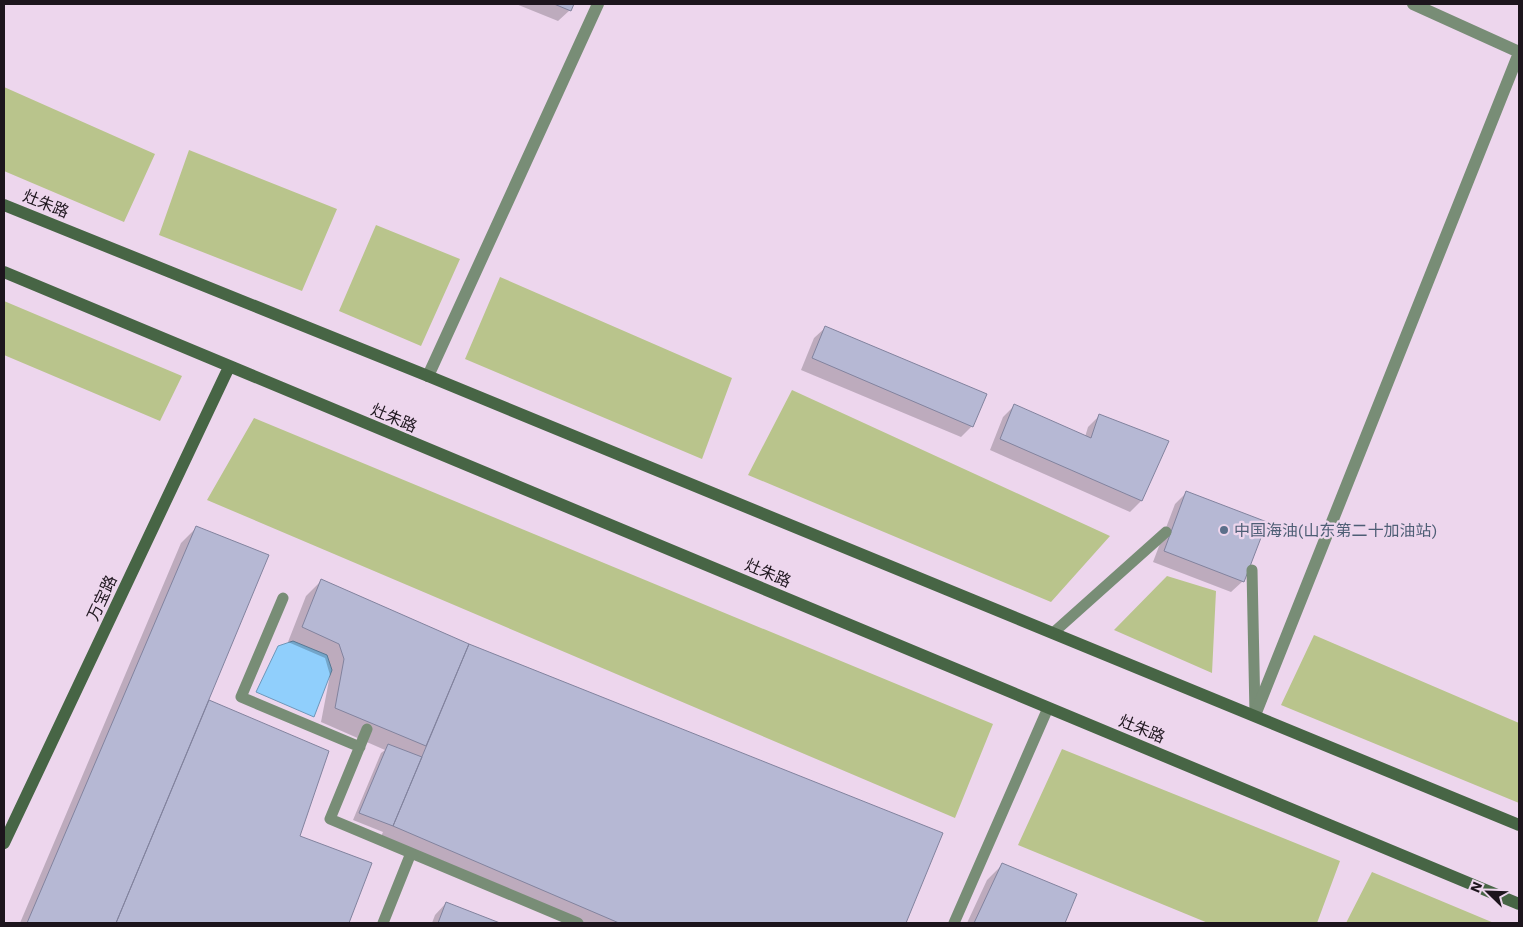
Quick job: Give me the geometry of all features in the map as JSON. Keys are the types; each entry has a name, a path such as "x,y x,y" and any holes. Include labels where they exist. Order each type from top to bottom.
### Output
{"main road":[{"name":"灶朱路","path":"4,205 428,376 1519,825"},
{"name":"灶朱路","path":"4,272 1519,904"},
{"name":"万宝路","path":"4,842 229,367"}],"street":[{"path":"428,376 598,4"},
{"path":"1255,715 1519,53 1413,4"}],"lane":[{"path":"1053,633 1166,532"},
{"path":"1252,570 1255,715"},
{"path":"282,598 241,697 360,747"},
{"path":"954,923 1048,708"},
{"path":"367,729 330,819 578,923"},
{"path":"383,923 411,853"}],"green space":[{"path":"4,87 155,154 124,222 4,171"},
{"path":"189,150 337,209 302,291 159,235"},
{"path":"376,225 460,259 421,346 339,311"},
{"path":"500,277 732,378 702,459 465,359"},
{"path":"4,301 182,376 160,421 4,355"},
{"path":"792,390 1110,536 1051,602 748,475"},
{"path":"254,418 993,724 955,818 207,500"},
{"path":"1167,576 1216,591 1212,673 1114,630"},
{"path":"1314,635 1519,723 1519,803 1281,705"},
{"path":"1062,749 1340,861 1317,923 1208,923 1018,845"},
{"path":"1372,872 1494,923 1346,923"}],"water":[{"path":"293,641 327,655 332,670 314,717 256,692 278,646"}],"building":[{"path":"554,4 574,4 571,11"},
{"path":"825,326 987,394 973,427 812,358"},
{"path":"1014,404 1091,438 1099,414 1169,441 1142,501 1000,439"},
{"path":"1186,491 1267,522 1244,582 1164,551"},
{"path":"196,526 269,555 116,923 27,923"},
{"path":"321,579 469,644 426,746 335,708 344,659 339,644 302,627"},
{"path":"469,644 943,833 906,923 619,923 393,826"},
{"path":"209,700 329,751 300,836 372,863 349,923 116,923"},
{"path":"388,744 422,757 393,826 359,813"},
{"path":"1002,863 1077,894 1065,923 974,923"},
{"path":"446,902 500,923 438,923"}],"place":[{"name":"中国海油(山东第二十加油站)","path":"1224,530"}]}
